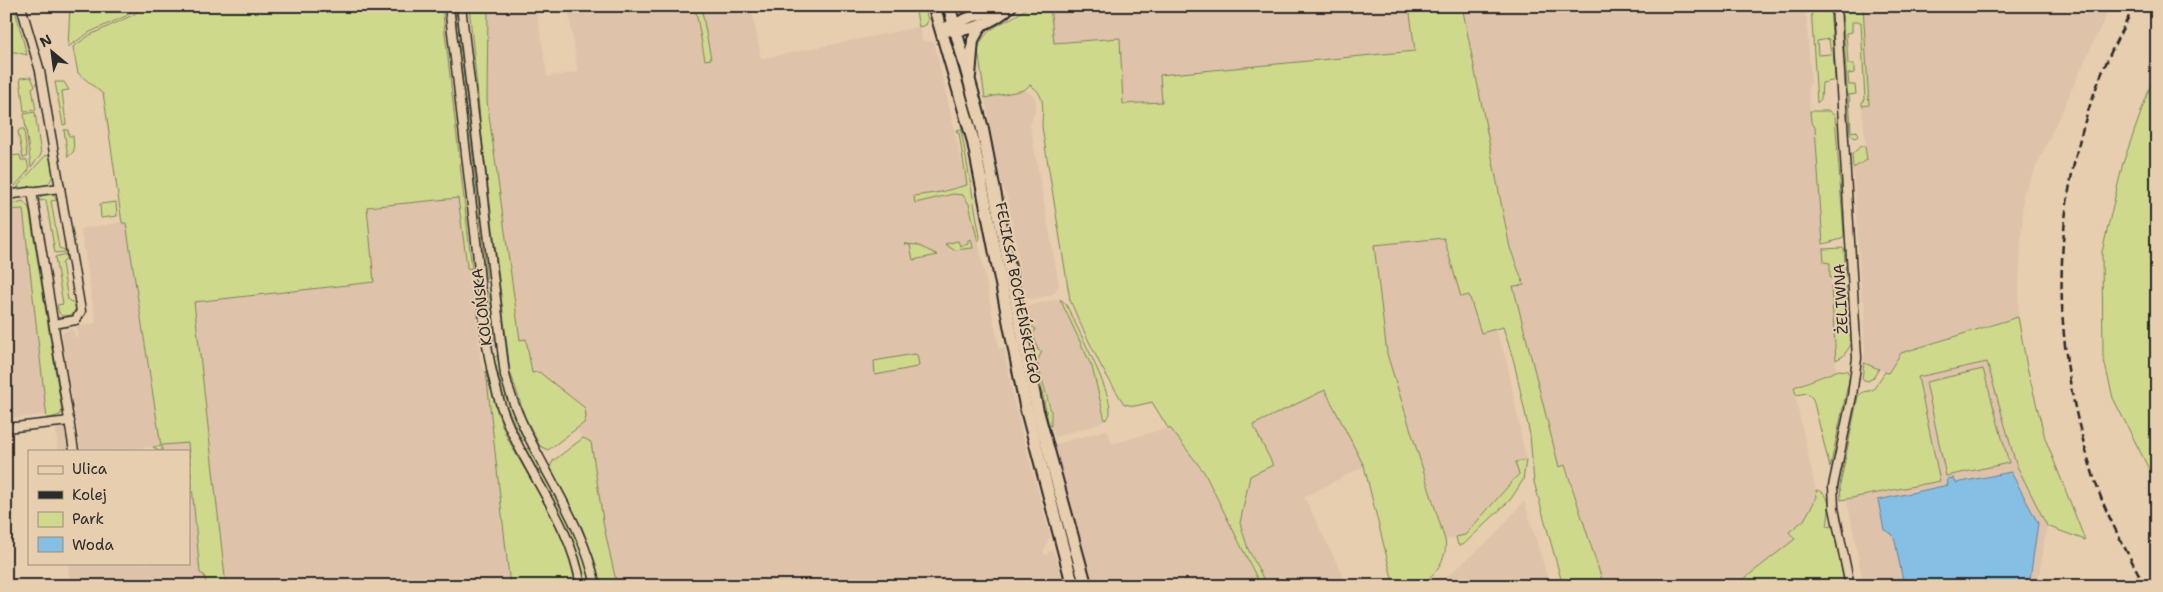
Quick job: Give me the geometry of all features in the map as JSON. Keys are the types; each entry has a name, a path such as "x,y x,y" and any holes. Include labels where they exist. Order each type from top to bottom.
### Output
{"main road":[{"name":"FELIKSA BOCHEŃSKIEGO","path":"934,6 973,140 1026,408 1073,586"},
{"name":"FELIKSA BOCHEŃSKIEGO","path":"949,6 970,77 982,127 1037,409 1086,586"}],"street":[{"path":"21,6 40,72 81,311 76,320 54,324"},
{"path":"24,15 25,6"},
{"name":"KOLOŃSKA","path":"449,6 493,378 511,430 568,541 581,586"},
{"name":"KOLOŃSKA","path":"461,6 505,375 519,419 582,538 596,586"},
{"path":"965,6 986,12"},
{"path":"955,27 986,12 1011,6"},
{"path":"941,30 982,24 1001,15 1011,6"},
{"name":"ŻELIWNA","path":"1836,6 1857,358 1852,396 1833,486 1833,501 1850,586"},
{"path":"970,77 973,40 982,24"},
{"path":"6,195 60,188"},
{"path":"32,191 74,450"},
{"path":"6,428 70,421"}],"shaded area":[{"path":"488,6 536,6 547,77 578,72 568,6 695,6 705,60 701,6 751,6 761,59 919,27 922,41 934,42 967,185 999,349 1004,348 1014,404 1050,536 1043,552 1046,555 1051,550 1054,552 1064,586 617,586 604,527 591,442 583,438 577,429 584,423 539,372 532,373 526,340 520,340 487,101"},
{"path":"1050,6 1409,6 1416,51 1161,75 1162,102 1123,104 1120,38 1054,43"},
{"path":"1462,6 1805,6 1811,81 1808,87 1811,122 1815,127 1824,261 1830,263 1836,370 1793,386 1817,497 1804,520 1789,531 1796,539 1735,586 1604,586 1566,465 1559,467 1513,286 1524,284 1510,248"},
{"path":"1863,6 2110,6 2023,195 2018,317 1901,353 1888,373 1864,363 1863,320 1866,320 1864,300 1862,300 1853,168 1867,160 1862,106 1869,105"},
{"path":"1024,90 1033,95 1036,101 1035,112 1030,125 1059,285 1054,293 1050,295 1031,299 1025,296 1022,291 1017,248 1008,200 1001,182 985,98"},
{"path":"458,198 467,266 472,269 469,280 471,293 474,295 481,366 486,371 510,586 226,586 194,302 374,282 367,207"},
{"path":"23,209 47,414 6,419 6,210"},
{"path":"126,222 161,446 121,450 81,450 62,336 64,332 73,328 75,337 78,337 77,327 96,323 81,229"},
{"path":"1444,238 1461,297 1469,295 1481,332 1495,328 1507,363 1526,460 1516,462 1519,474 1465,535 1445,540 1387,354 1374,245"},
{"path":"1060,299 1092,367 1105,420 1098,424 1055,437 1051,425 1051,407 1036,359 1025,306"},
{"path":"1988,362 2016,464 2047,526 2037,586 1864,586 1847,499 1940,481 1918,377"},
{"path":"1325,390 1364,466 1304,497 1348,586 1267,586 1248,549 1240,523 1250,476 1253,425"},
{"path":"69,426 71,450 58,450 56,428"},
{"path":"1171,428 1204,472 1261,586 1094,586 1077,535 1053,445 1107,430 1112,444"},
{"path":"188,443 189,450 162,450 162,445"},
{"path":"190,465 200,573 204,575 207,586 136,586 135,581 91,586 70,586 68,564 190,564"},
{"path":"1524,501 1550,586 1436,586 1493,537"}],"green space":[{"path":"6,6 14,6 27,55 6,50"},
{"path":"70,6 139,6 126,16 90,32 68,47"},
{"path":"144,6 442,6 472,269 467,268 458,198 367,207 374,282 194,302 226,586 207,586 204,575 200,573 188,443 162,445 162,450 157,450 153,447 161,446 126,223 122,223 103,94 78,73 73,47 90,35 133,15"},
{"path":"454,6 456,6 487,279 485,278"},
{"path":"469,6 488,6 487,101 520,340 526,339 532,373 539,372 585,408 586,417 584,423 548,450 540,446 525,417 510,371 481,128"},
{"path":"695,6 701,6 711,59 705,60"},
{"path":"915,6 924,6 928,20 926,25 919,27"},
{"path":"1029,6 1050,6 1054,43 1120,38 1123,104 1162,102 1160,75 1415,51 1409,6 1462,6 1510,248 1524,285 1513,286 1559,467 1565,465 1604,586 1563,586 1534,482 1530,435 1514,362 1503,327 1481,333 1469,295 1461,297 1444,238 1374,245 1387,354 1445,540 1445,553 1439,566 1430,578 1416,586 1394,586 1364,466 1325,390 1253,425 1273,465 1250,476 1240,523 1248,549 1267,586 1261,586 1204,472 1171,429 1168,428 1152,402 1135,406 1124,404 1102,368 1079,321 1070,300 1042,127 1043,109 1039,93 1030,85 1024,90 985,98 978,50 981,41 992,29"},
{"path":"1811,6 1830,6 1835,78 1832,81 1822,83 1821,99 1817,103","holes":["1829,39 1831,54 1818,55 1817,41"]},
{"path":"1842,6 1863,6 1869,105 1862,106 1862,102 1865,100 1861,22 1852,22 1852,32 1846,33 1848,64 1854,64 1854,73 1848,74 1849,85 1855,85 1856,94 1849,95 1851,132 1857,131 1858,136 1855,138 1850,134"},
{"path":"956,45 976,123 1007,280 952,47"},
{"path":"2157,67 2157,485 2113,398 2103,356 2102,252 2123,163"},
{"path":"31,77 35,86 32,88 36,110 24,111 20,78"},
{"path":"55,82 64,82 69,90 62,91 66,124 63,125"},
{"path":"1810,111 1829,111 1835,116 1844,235 1842,239 1823,244 1815,127 1811,122"},
{"path":"35,112 41,155 31,167 24,114"},
{"path":"24,129 27,157 23,158 18,131"},
{"path":"961,129 980,237 978,242 969,204 963,195 953,194 915,203 914,196 941,192 967,185 959,133 956,130"},
{"path":"64,130 68,130 69,136 73,136 74,151 68,157"},
{"path":"1861,146 1865,146 1867,160 1853,168 1852,154"},
{"path":"20,155 21,160 27,160 29,170 14,187 6,189 6,173 12,172 10,156"},
{"path":"50,155 52,175 49,182 46,185 18,189 18,186 45,156"},
{"path":"43,194 52,194 57,200 51,201 59,248 65,250 65,252 55,253 46,200 38,201"},
{"path":"23,201 29,208 62,411 60,415 47,419 23,209 6,210 6,206"},
{"path":"116,202 117,216 101,218 100,204"},
{"path":"971,239 973,248 954,250 945,244 958,241 960,246 968,244 968,240"},
{"path":"905,244 917,245 938,255 913,260 910,245"},
{"path":"1823,249 1844,249 1846,276 1830,278 1830,263 1824,262"},
{"path":"65,254 66,260 62,263 68,300 74,303 76,308 72,315 62,316 57,305 63,304 55,257"},
{"path":"1831,286 1846,286 1851,345 1843,356 1836,360"},
{"path":"486,290 490,299 492,313 493,345"},
{"path":"1060,299 1066,304 1105,389 1109,401 1110,414 1105,420 1092,367"},
{"path":"1026,311 1031,326 1036,329 1033,334 1038,350 1042,351 1037,362 1051,411 1051,426 1049,426"},
{"path":"2018,317 2027,367 2045,438 2085,540 2047,526 2016,464 1987,362 1918,377 1940,481 1841,500 1840,485 1858,396 1863,392 1873,390 1885,372 1888,373 1901,353"},
{"path":"497,355 506,397 524,440 522,441 505,402 494,358"},
{"path":"917,355 919,365 917,367 875,375 874,361"},
{"path":"1864,363 1879,369 1873,378 1868,381 1862,379"},
{"path":"1983,369 2009,463 1946,476 1926,382"},
{"path":"1839,370 1847,371 1850,375 1830,468 1813,399 1807,393 1796,395 1794,387"},
{"path":"486,371 502,426 558,531 572,568 575,586 510,586"},
{"path":"583,438 591,442 604,527 617,586 600,586 596,565 582,528 550,467 553,461"},
{"path":"528,448 576,534 588,570 590,586 586,586 582,568 569,532 526,449"},
{"path":"1526,460 1523,480 1510,500 1463,545 1458,545 1456,537 1465,535 1519,474 1515,462"},
{"path":"1816,490 1825,495 1829,504 1827,526 1833,527 1845,586 1735,586 1795,539 1789,532 1804,520 1817,497"}],"water":[{"path":"2011,472 2038,523 2029,586 1904,586 1895,541 1892,534 1884,530 1878,500 1948,485 1947,479 1954,478 1956,483"}],"railway":[{"path":"2135,6 2110,55 2090,106 2075,159 2066,212 2062,267 2063,321 2069,375 2080,429 2104,505 2145,586"}]}
